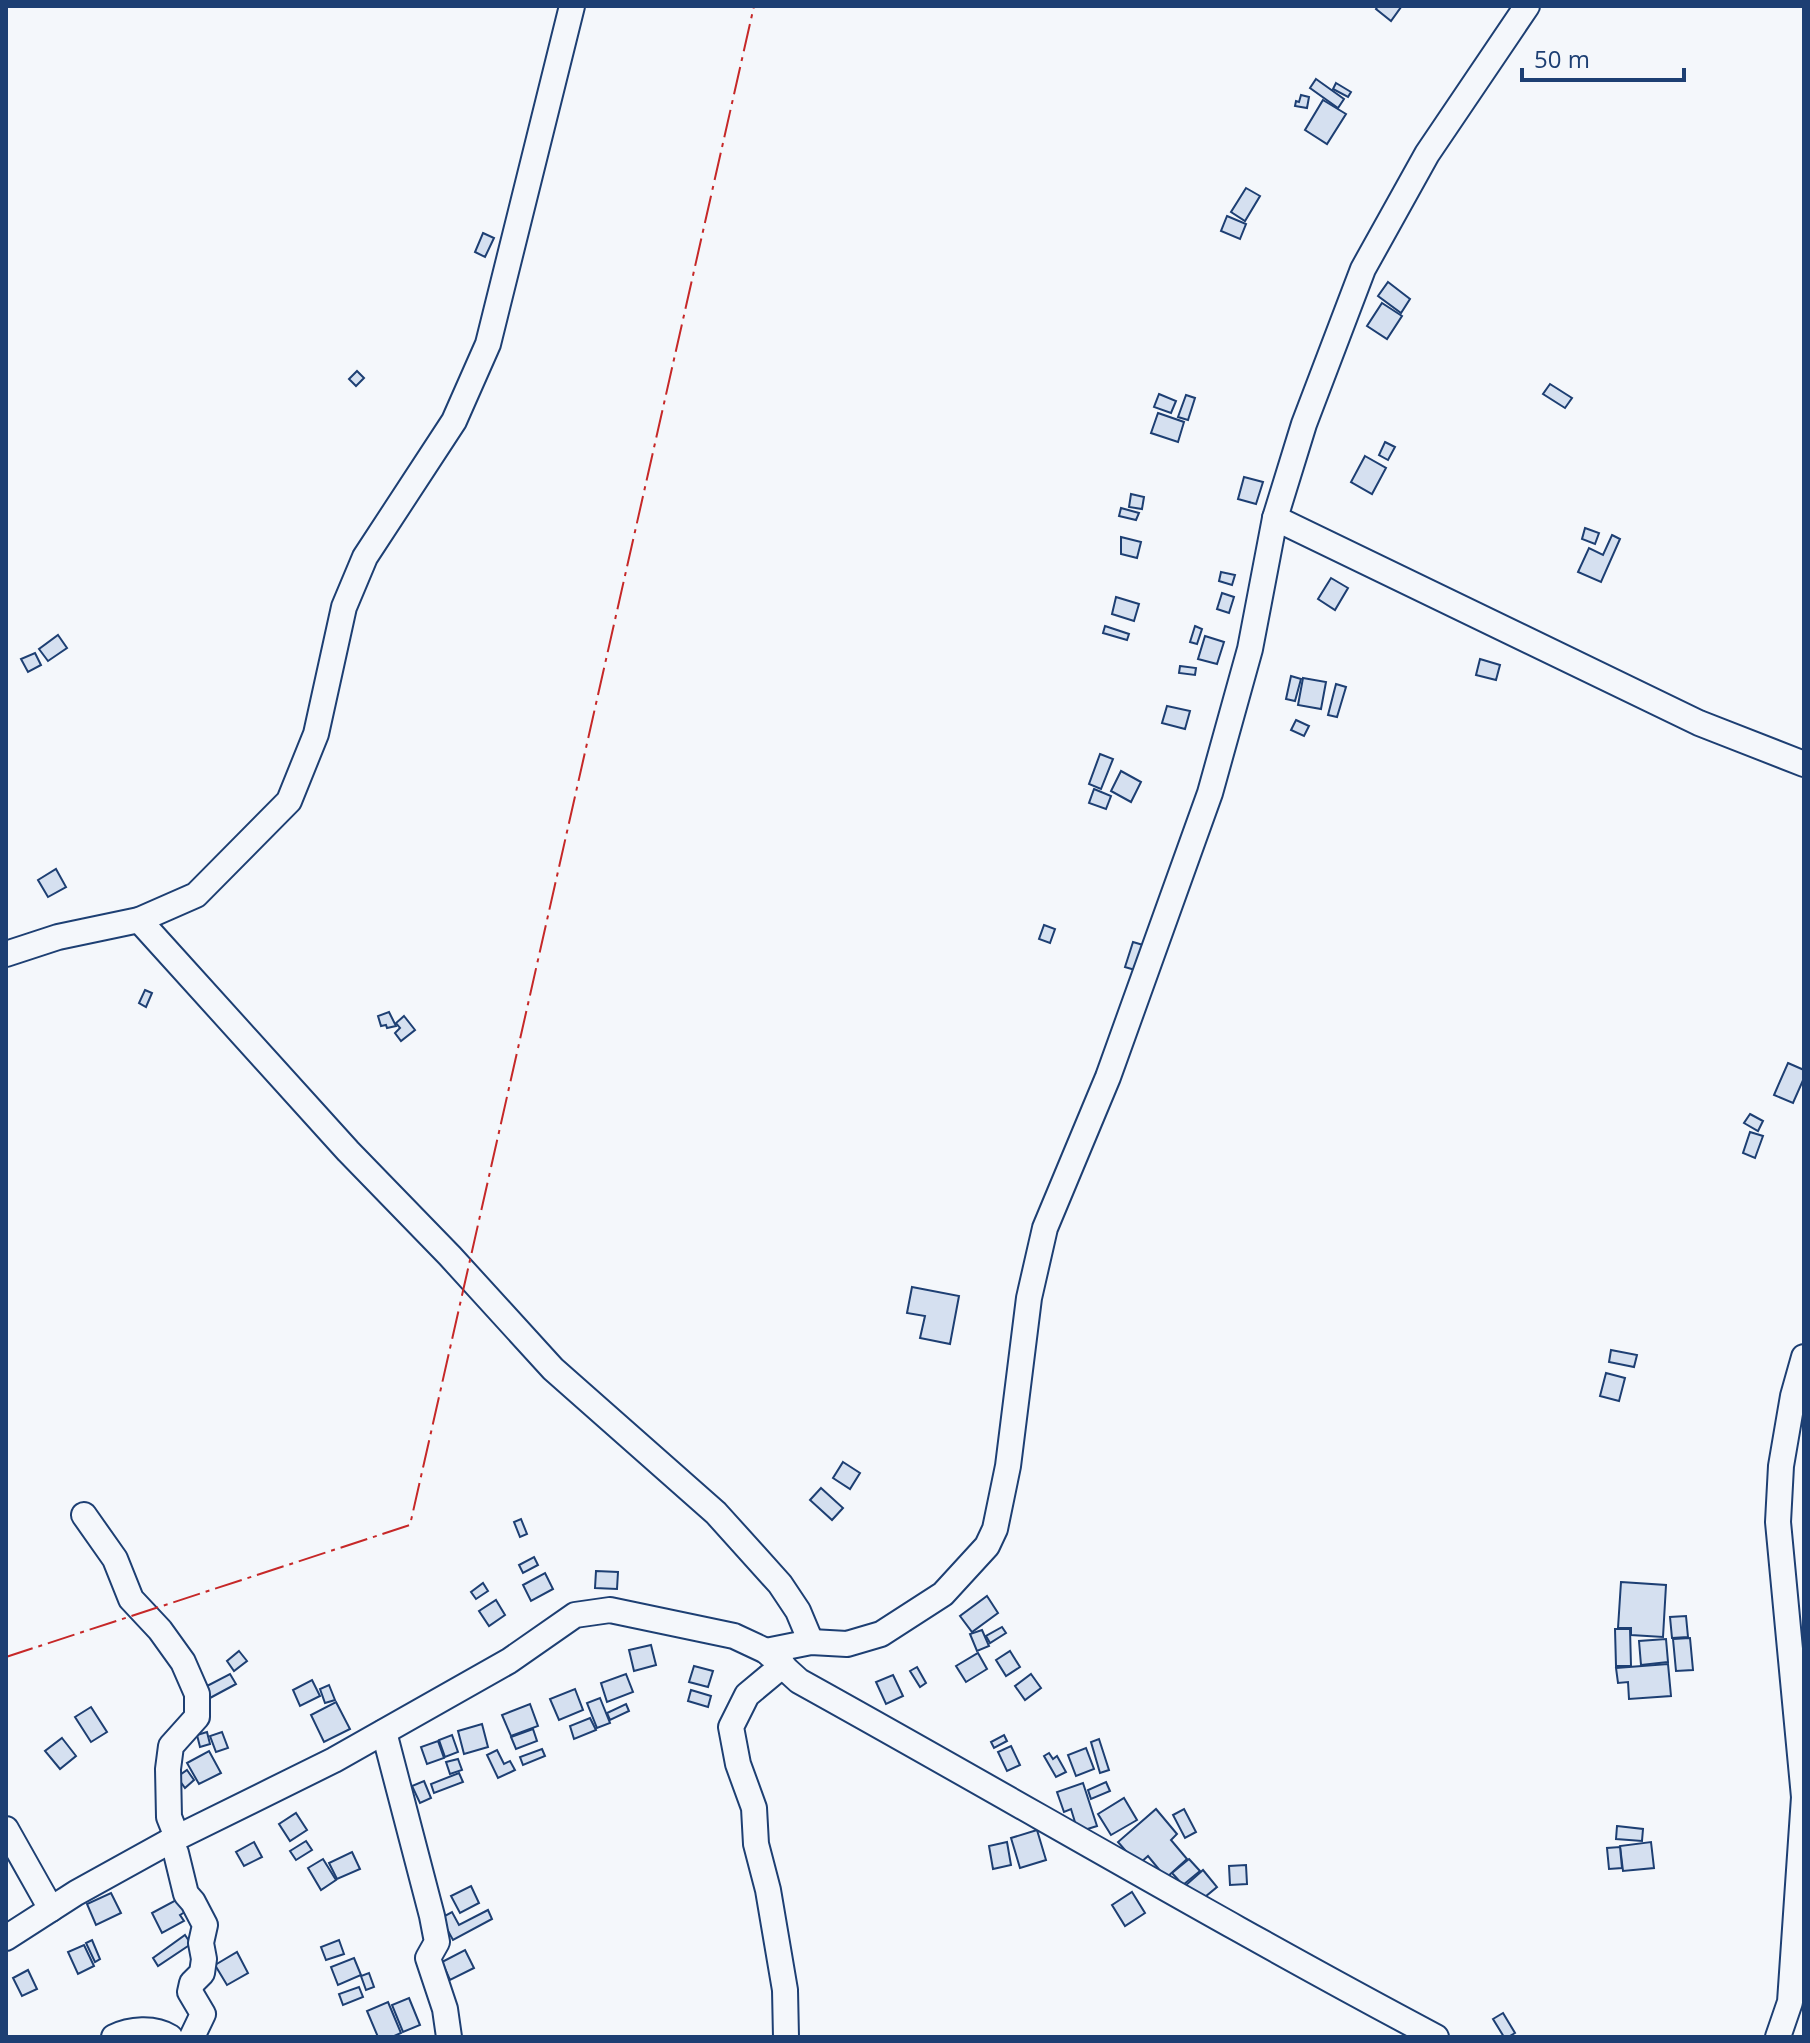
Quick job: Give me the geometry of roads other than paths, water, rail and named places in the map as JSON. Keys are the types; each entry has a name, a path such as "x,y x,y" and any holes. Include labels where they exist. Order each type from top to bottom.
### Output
{"street":[{"path":"6,954 58,937 139,920 196,895 289,801 316,734 344,607 365,557 454,421 488,344 572,6"},
{"path":"786,2037 785,1990 768,1890 756,1844 754,1808 738,1764 731,1727 747,1695 774,1658 811,1642 847,1644 881,1634 943,1594 987,1546 995,1529 1008,1466 1029,1298 1045,1228 1108,1077 1210,793 1250,649 1275,518 1304,424 1363,269 1427,154 1527,6"},
{"path":"1275,518 1699,723 1804,764"},
{"path":"139,920 338,1140 553,1369 716,1513 780,1584 798,1611 811,1642"},
{"path":"1778,2037 1797,2003 1804,1797 1778,1522 1781,1466 1796,1437 1804,1357"},
{"path":"84,1515 115,1559 131,1599 172,1644 197,1694 197,1717 171,1746 168,1769 169,1817 176,1853 186,1894 205,1925 201,1943 204,1959 202,1973 192,1983 190,1992 203,2014 192,2037"},
{"path":"6,1938 173,1839 384,1732 509,1661 575,1615 610,1610 734,1636 774,1658 799,1681 1290,1960 1436,2037"},
{"path":"384,1732 435,1929 437,1942 428,1958 445,2009 449,2037"},
{"path":"6,1829 51,1909"},
{"path":"114,2037 128,2030 164,2033 170,2037"}]}
